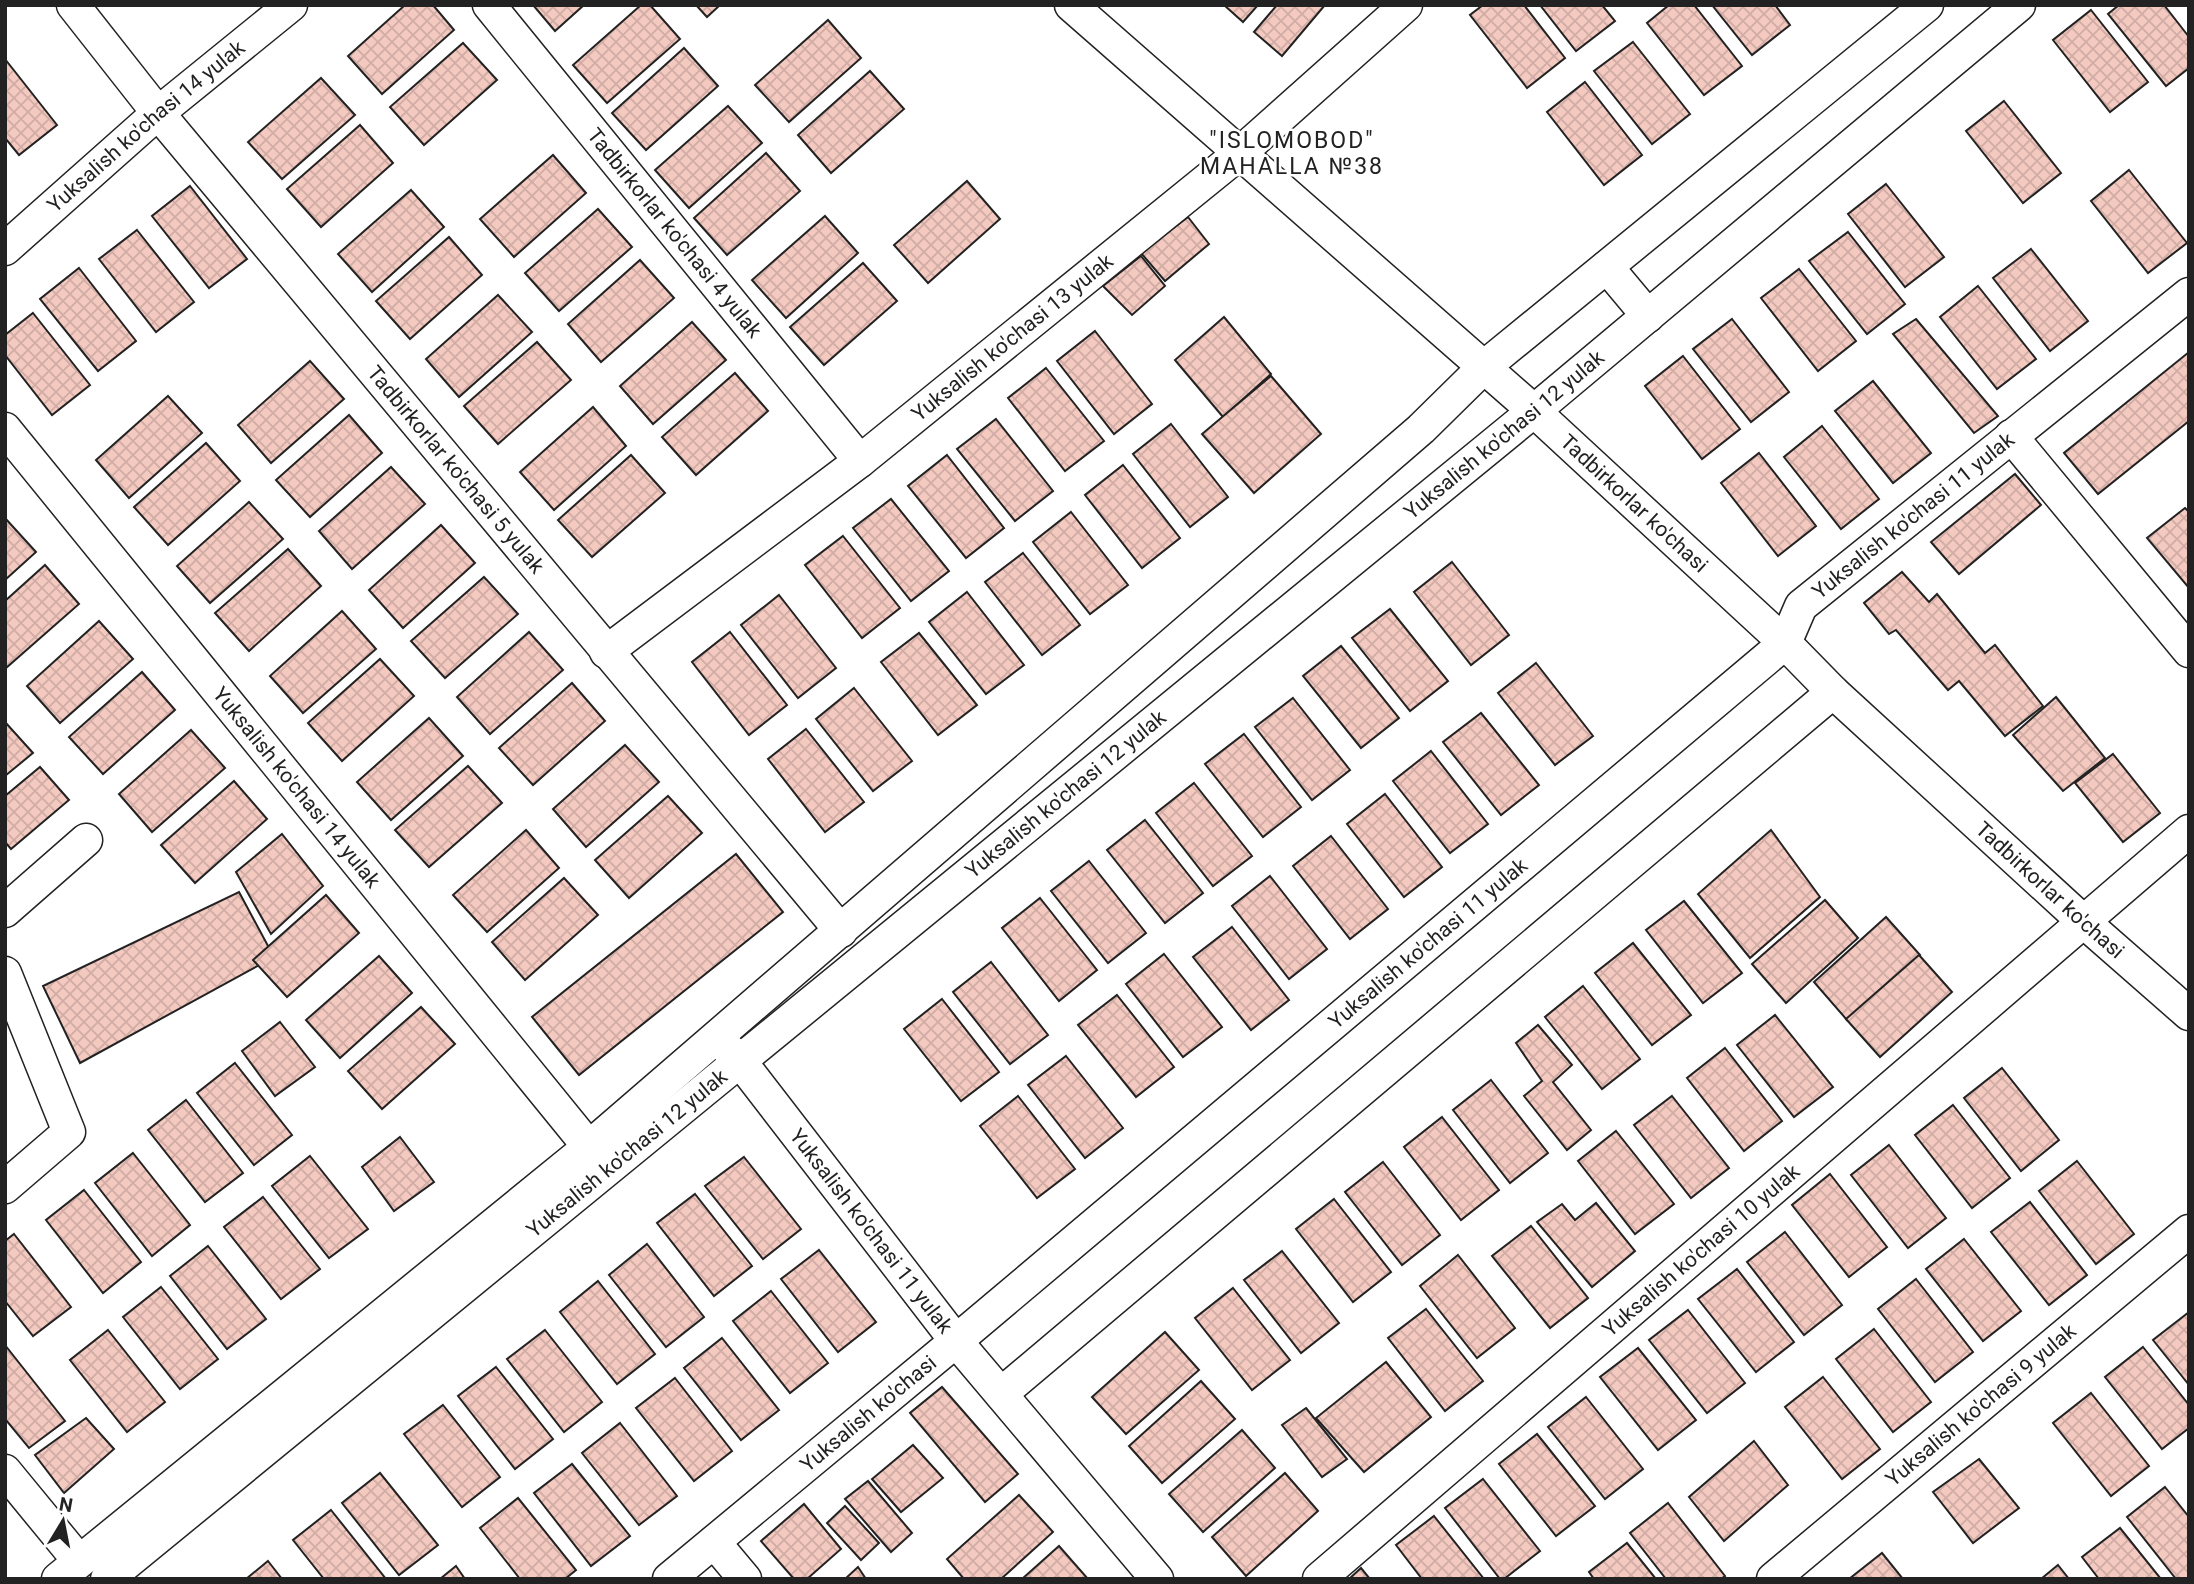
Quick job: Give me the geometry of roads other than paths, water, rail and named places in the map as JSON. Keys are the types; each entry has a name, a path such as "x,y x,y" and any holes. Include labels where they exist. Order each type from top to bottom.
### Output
{"street":[{"name":"Tadbirkorlar ko'chasi 5 yulak","path":"73,5 158,113 841,932"},
{"name":"Yuksalish ko'chasi 14 yulak","path":"5,249 158,113 291,5"},
{"name":"Tadbirkorlar ko'chasi 4 yulak","path":"489,5 860,461"},
{"name":"Tadbirkorlar ko'chasi","path":"1071,5 1534,411 1785,643 1833,692 2084,922 2189,1014"},
{"name":"Yuksalish ko'chasi 13 yulak","path":"606,652 860,461 1240,153 1406,5"},
{"name":"Yuksalish ko'chasi 12 yulak","path":"68,1570 589,1147 1421,429 1484,367 1927,5"},
{"name":"Yuksalish ko'chasi 12 yulak","path":"107,1579 1534,411 2019,5"},
{"path":"1607,267 1648,316"},
{"name":"Yuksalish ko'chasi 11 yulak","path":"716,1038 740,1061 956,1341 1785,643 1801,606 2189,293"},
{"name":"Yuksalish ko'chasi 14 yulak","path":"5,429 589,1147"},
{"path":"2011,436 2189,651"},
{"path":"1001,1394 1833,692"},
{"path":"2084,922 2189,831"},
{"path":"5,911 86,841"},
{"name":"Yuksalish ko'chasi 10 yulak","path":"1319,1579 2084,922"},
{"path":"5,973 69,1132 5,1187"},
{"name":"Yuksalish ko'chasi 9 yulak","path":"1773,1579 2189,1231"},
{"name":"Yuksalish ko'chasi","path":"669,1579 956,1341 1157,1579"},
{"path":"5,1471 68,1570"},
{"path":"714,1542 745,1579"}],"district":[{"name":"\"ISLOMOBOD\" MAHALLA №38","path":"1292,153"}]}
